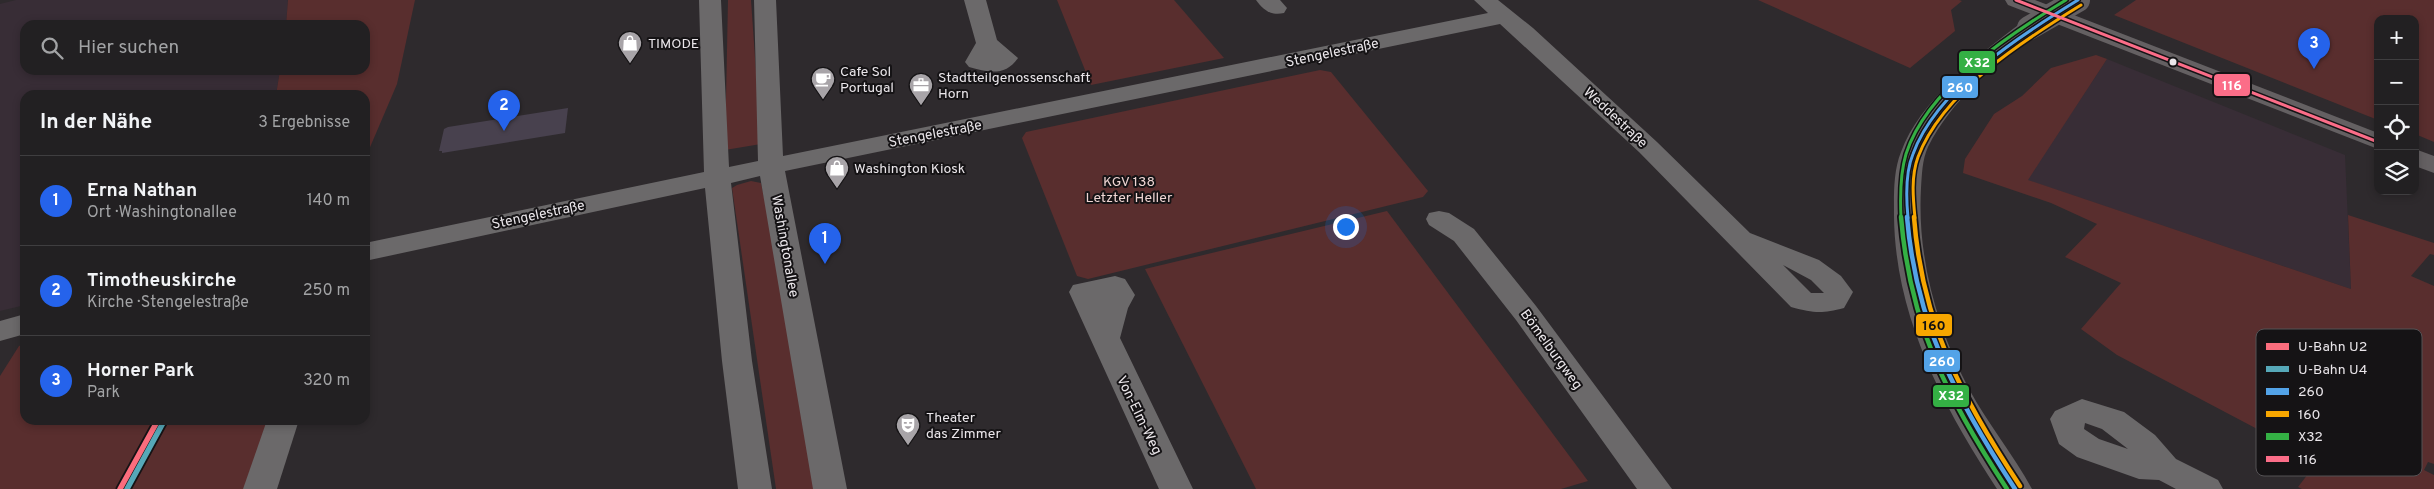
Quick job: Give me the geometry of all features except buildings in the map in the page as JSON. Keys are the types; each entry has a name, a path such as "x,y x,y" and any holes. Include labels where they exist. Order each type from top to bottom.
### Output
{"main road":[{"path":"2016,0 2374,140"},
{"path":"2015,489 1993,458 1956,396 1932,345 1918,299 1910,259 1906,220 1908,189 1914,150 1943,103 1991,56 2029,28 2078,0"},
{"path":"2419,158 2434,164"}],"street":[{"path":"710,0 717,176 737,361 755,489"},
{"name":"Washingtonallee","path":"765,0 772,165 830,489"},
{"path":"975,0 987,43"},
{"name":"Weddestraße","path":"1485,0 1505,16 1648,147 1742,240"},
{"name":"Stengelestraße","path":"370,251 717,176 1007,119 1505,16"},
{"name":"Bömelburgweg","path":"1439,219 1464,235 1526,313 1655,489"},
{"path":"0,331 20,325"},
{"name":"Von-Elm-Weg","path":"1104,340 1176,489"},
{"path":"260,489 281,425"},
{"path":"2164,468 2206,489"}],"shaded area":[{"path":"16,0 288,0 286,20 20,20 20,75 279,75 277,90 20,90 20,306 0,311 0,4"},
{"path":"2107,59 2345,155 2351,289 2027,180"}],"green space":[{"path":"288,0 415,0 397,84 370,147 370,90 277,90 279,75 370,75 370,20 286,20"},
{"path":"728,0 751,0 761,144 725,150"},
{"path":"1057,0 1174,0 1224,58 1091,85"},
{"path":"1758,0 1962,1 1951,10 1955,31 1910,68"},
{"path":"2136,0 2434,0 2434,142 2419,136 2419,15 2374,15 2374,118 2114,15"},
{"path":"2096,55 2107,59 2028,180 2351,289 2348,215 2434,243 2434,255 2430,254 2411,276 2434,286 2434,464 2428,462 2424,470 2434,475 2434,489 2302,489 2298,487 2306,476 2422,476 2422,329 2256,329 2256,428 2117,355 2081,329 2121,283 2065,257 2097,224 2051,203 1963,173 1965,159 1994,114 2022,96 2051,68"},
{"name":"KGV 138 Letzter Heller","path":"1320,70 1331,72 1428,191 1423,197 1088,279 1077,276 1022,138 1026,132"},
{"path":"751,181 761,183 827,489 776,489 732,188"},
{"path":"1387,211 1588,481 1561,489 1256,489 1145,269"},
{"path":"19,346 20,425 266,425 246,489 0,489 0,376"}],"metro line":[{"name":"U2","path":"120,489 155,425"},
{"name":"U4","path":"127,489 162,425"}],"transit line":[{"name":"116","path":"2016,0 2374,140"},
{"name":"X32","path":"2007,489 1967,426 1934,360 1921,325 1911,290 1904,253 1901,215 1902,172 1905,156 1920,124 1936,102 1955,82 1998,45 2066,0"},
{"name":"260","path":"2015,489 1974,424 1956,391 1940,358 1927,323 1917,287 1910,250 1907,211 1910,163 1915,148 1929,124 1965,82 2008,46 2078,0"},
{"name":"160","path":"2020,486 1979,422 1946,356 1933,322 1923,287 1917,250 1913,196 1916,165 1921,151 1935,127 1970,86 2012,50 2081,5"}],"place":[{"name":"TIMODE","path":"630,64"},
{"name":"Horner Park","path":"2314,69"},
{"name":"Cafe Sol Portugal","path":"823,100"},
{"name":"Stadtteilgenossenschaft Horn","path":"921,106"},
{"name":"Timotheuskirche","path":"504,131"},
{"name":"Washington Kiosk","path":"837,189"},
{"name":"Erna Nathan","path":"825,264"},
{"name":"Theater das Zimmer","path":"908,446"}]}
